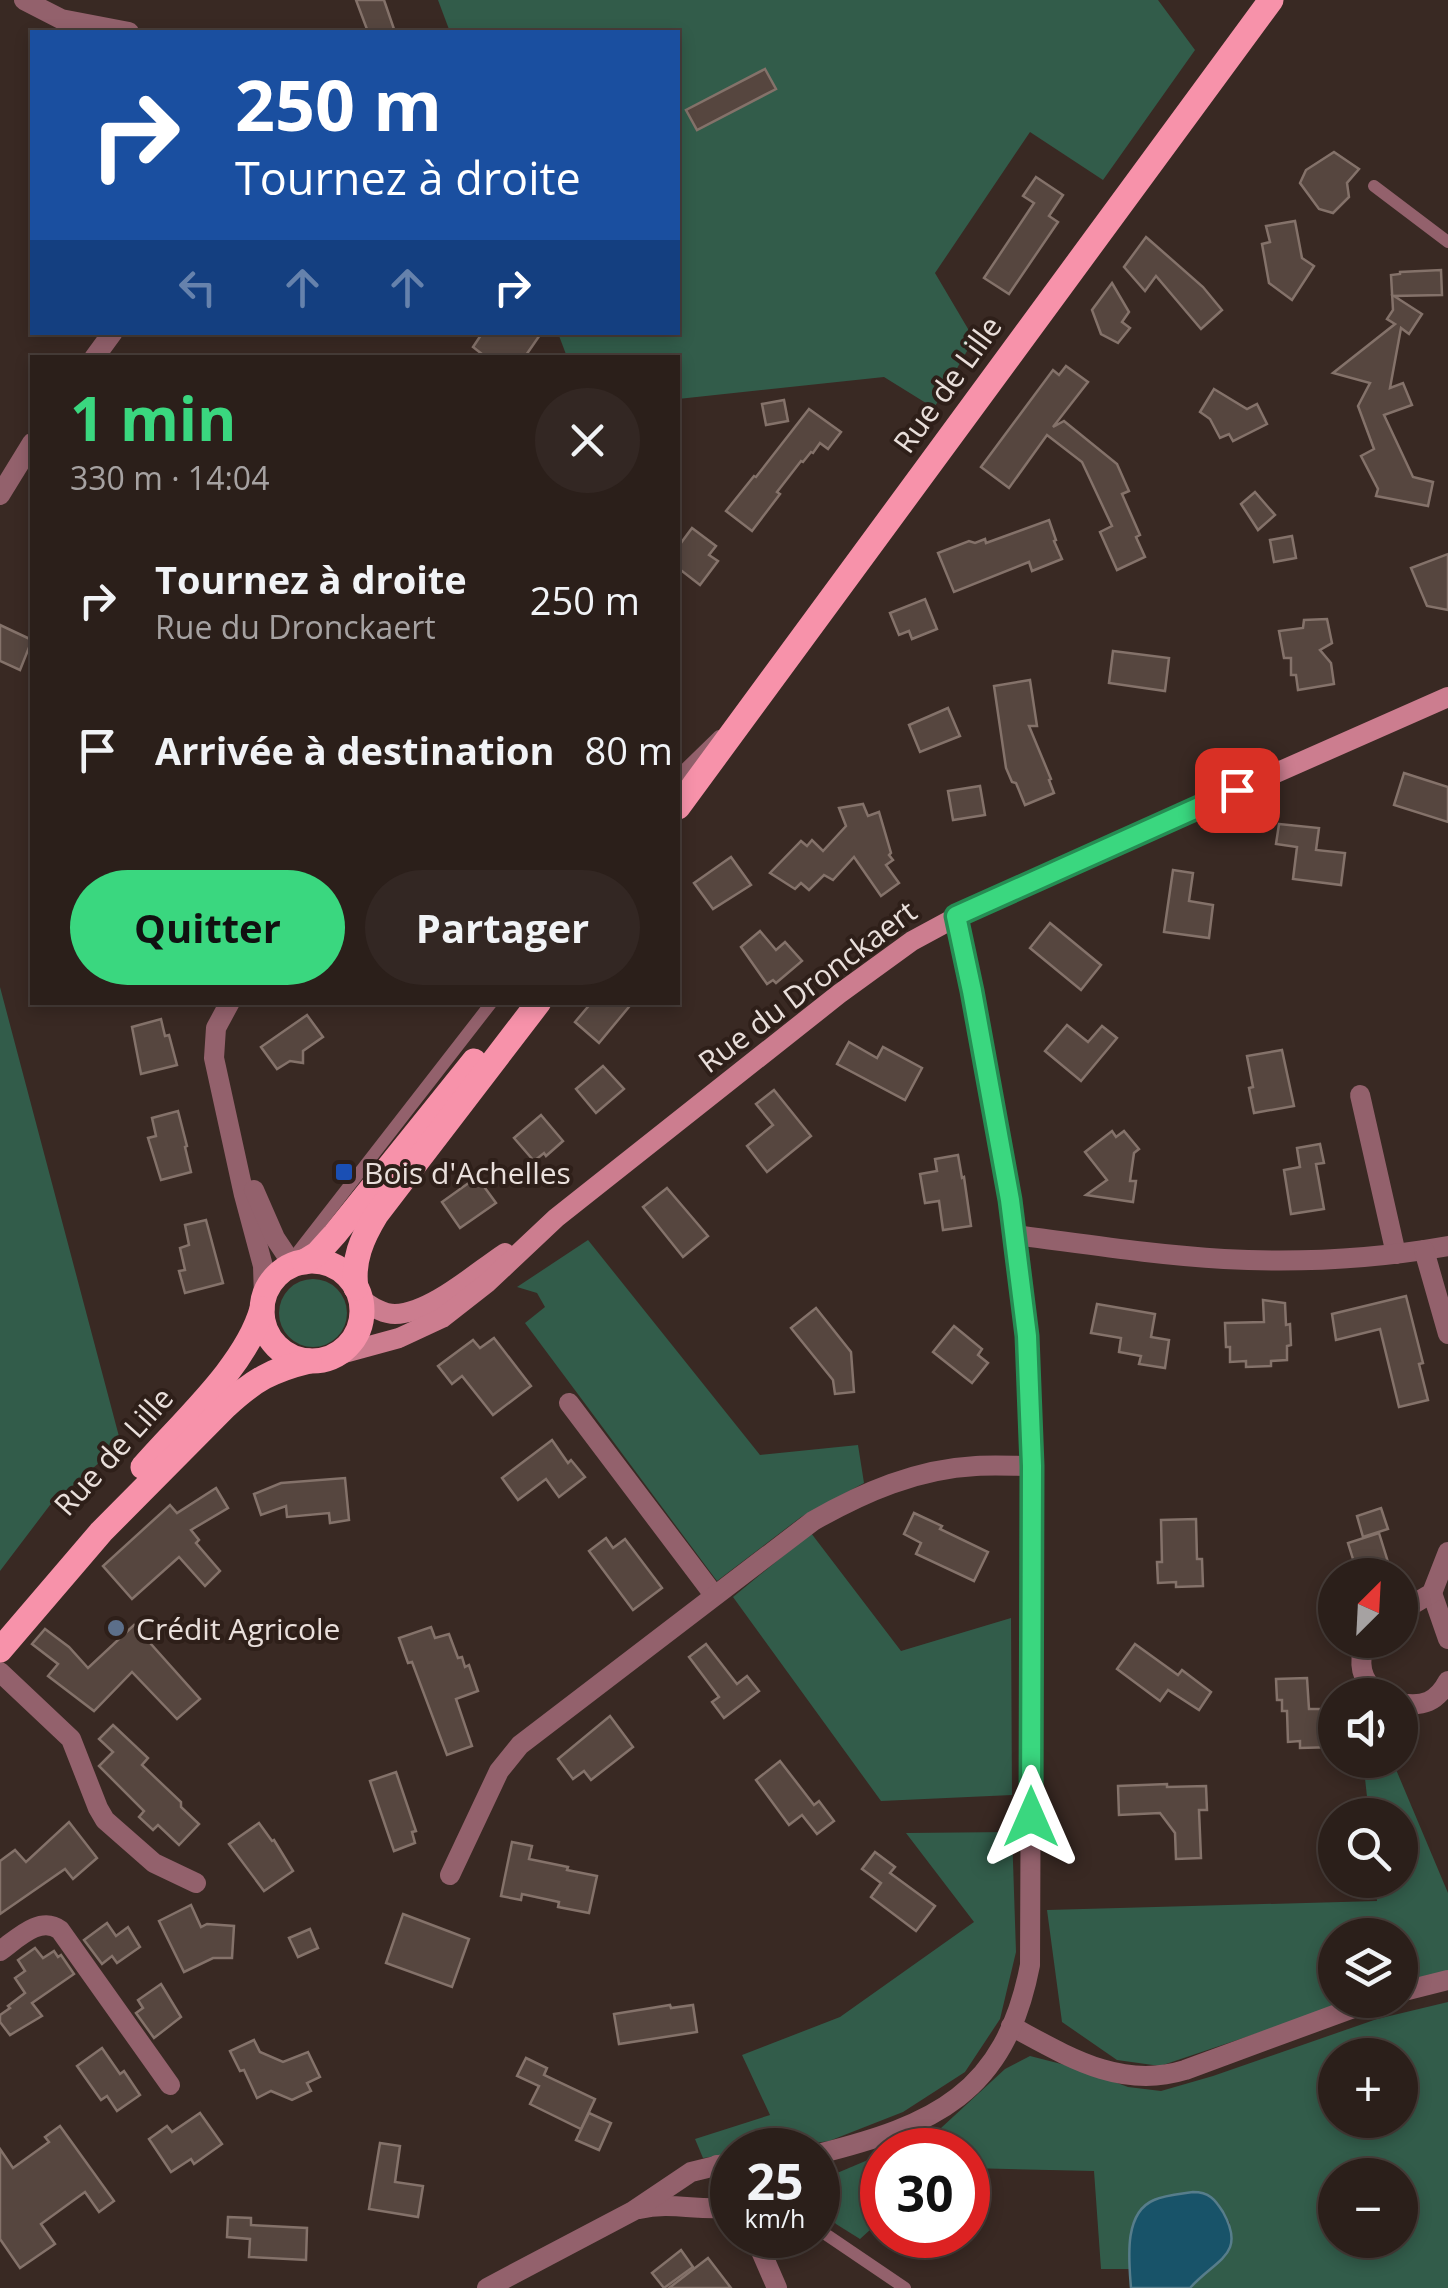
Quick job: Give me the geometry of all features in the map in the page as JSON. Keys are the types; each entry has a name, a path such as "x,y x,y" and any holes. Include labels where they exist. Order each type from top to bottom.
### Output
{"main road":[{"name":"Rue de Lille","path":"680,804 1271,0"},
{"name":"Rue du Dronckaert","path":"358,1293 378,1310 391,1314 423,1307 556,1218 873,968 956,916 1448,697"},
{"path":"519,1005 322,1249 271,1282 263,1303 267,1332 277,1347 292,1357 321,1359 347,1346 358,1332 362,1315 354,1271 376,1215 537,1005"},
{"name":"Rue du Dronckaert","path":"321,1359 399,1338 442,1318 488,1282 556,1218"},
{"path":"293,1265 315,1262 332,1266 346,1274 358,1293"},
{"name":"Rue de Lille","path":"0,1630 232,1366 253,1334 263,1303"},
{"name":"Rue de Lille","path":"0,1650 140,1490 243,1390 273,1371 321,1359"}],"street":[{"path":"24,0 62,18 119,30"},
{"path":"96,355 112,335"},
{"path":"0,495 30,446"},
{"path":"840,2148 883,2136 938,2113 982,2074 1011,2026 1027,1980 1030,1951 1032,1466 1027,1336 1015,1235 956,916"},
{"path":"228,1005 216,1028 214,1058 264,1266 263,1303"},
{"path":"1360,1095 1396,1254"},
{"path":"232,1137 265,1218 293,1265"},
{"path":"1015,1235 1224,1259 1332,1260 1448,1246"},
{"path":"1424,1250 1448,1334"},
{"path":"569,1403 714,1595"},
{"path":"450,1874 499,1771 520,1745 813,1521 867,1492 906,1478 960,1467 1032,1466"},
{"path":"1418,1601 1432,1593 1448,1552"},
{"path":"1432,1593 1448,1639"},
{"path":"0,1672 71,1739 105,1820 154,1862 196,1883"},
{"path":"1418,1704 1434,1700 1448,1680"},
{"path":"0,1951 40,1924 54,1925 170,2085"},
{"path":"1418,1988 1448,1980"},
{"path":"1011,2026 1096,2067 1128,2076 1154,2077 1185,2070 1326,2018"},
{"path":"486,2288 632,2211 691,2172 710,2169"},
{"path":"632,2211 673,2205 710,2208"},
{"path":"764,2258 778,2288"}],"lane":[{"path":"1374,186 1448,242"},
{"path":"680,774 748,712"},
{"path":"293,1265 490,1005"},
{"path":"840,2244 906,2288"}],"green space":[{"path":"438,0 1158,0 1195,50 1103,180 1030,132 935,273 974,339 934,408 884,377 680,399 680,355 566,355 559,335 680,335 680,30 449,30"},
{"path":"0,987 121,1444 50,1505 0,1571"},
{"path":"588,1240 760,1455 858,1445 864,1483 801,1517 717,1581 525,1323 545,1307 537,1293 517,1287"},
{"path":"313,1279 326,1281 337,1289 345,1300 345,1326 337,1337 326,1345 313,1347 300,1345 289,1337 281,1326 279,1313 281,1300 289,1289 300,1281"},
{"path":"811,1533 901,1651 1011,1618 1012,1795 881,1801 733,1597"},
{"path":"1365,1778 1400,1778 1408,1798 1367,1798"},
{"path":"1418,1822 1448,1893 1448,1974 1418,1981 1418,1918 1318,1918 1318,2013 1160,2066 1117,2060 1062,2022 1047,1910 1377,1901 1377,1898 1418,1898"},
{"path":"1012,1832 1016,1952 1000,2019 965,2072 903,2112 840,2137 840,2128 729,2128 770,2115 742,2055 840,2017 974,1922 906,1833"},
{"path":"1448,2002 1448,2288 1190,2288 1227,2253 1230,2223 1218,2203 1198,2192 1148,2203 1133,2225 1130,2269 1101,2269 1094,2171 990,2169 990,2128 941,2128 1005,2069 1030,2056 1128,2087 1161,2091 1318,2040 1318,2138 1418,2138 1418,2038 1322,2038 1381,2018 1418,2018 1418,2009"},
{"path":"710,2134 710,2157 703,2158 695,2139"},
{"path":"860,2163 860,2239 840,2226 840,2172"}],"water":[{"path":"1193,2192 1211,2197 1223,2212 1232,2238 1225,2255 1190,2288 1131,2288 1130,2239 1137,2215 1154,2200"}],"building":[{"path":"356,0 384,0 394,30 367,30"},
{"path":"765,69 776,89 697,130 686,110"},
{"path":"1334,152 1359,169 1347,183 1349,197 1333,213 1319,209 1300,183 1306,170"},
{"path":"1036,177 1063,195 1049,216 1058,222 1009,294 984,278 1034,203 1023,196"},
{"path":"1295,221 1302,258 1314,266 1292,300 1269,283 1262,244 1270,242 1266,226"},
{"path":"1146,237 1203,287 1222,310 1201,329 1156,276 1145,291 1124,267"},
{"path":"1441,270 1442,295 1394,296 1422,314 1409,334 1401,328 1390,388 1403,383 1412,405 1384,415 1413,477 1433,482 1428,506 1376,496 1378,489 1361,456 1374,449 1358,406 1370,383 1333,373 1395,324 1387,319 1393,310 1391,275"},
{"path":"1112,283 1129,312 1122,322 1130,328 1118,343 1101,334 1092,310"},
{"path":"481,335 540,335 526,355 483,355 473,347"},
{"path":"1066,366 1088,382 1053,427 1064,421 1117,464 1129,491 1122,494 1140,535 1136,537 1145,557 1117,570 1100,532 1112,526 1082,462 1047,435 1009,488 981,467 1053,370 1059,375"},
{"path":"1214,389 1247,409 1257,404 1267,424 1233,441 1229,434 1220,438 1210,419 1200,412"},
{"path":"784,400 788,421 766,425 762,404"},
{"path":"809,409 841,432 828,449 820,443 801,461 752,531 726,511"},
{"path":"1255,492 1275,515 1258,530 1241,504"},
{"path":"1049,520 1062,559 1032,571 1029,562 954,592 938,553 969,541 985,539 986,543"},
{"path":"692,528 716,546 709,555 718,561 700,585 680,570 680,544"},
{"path":"1292,536 1296,558 1274,562 1270,540"},
{"path":"1448,554 1448,610 1427,606 1411,568"},
{"path":"925,599 937,629 912,639 909,631 899,635 890,613"},
{"path":"1327,619 1332,643 1320,650 1331,663 1334,684 1298,690 1296,675 1291,675 1291,658 1284,658 1279,631 1303,628 1304,620"},
{"path":"0,625 30,639 20,670 0,661"},
{"path":"1113,651 1169,658 1165,691 1109,683"},
{"path":"1030,680 1037,726 1029,726 1054,793 1025,805 1006,768 994,686"},
{"path":"948,708 960,736 920,752 909,725"},
{"path":"1404,773 1448,787 1448,822 1394,805"},
{"path":"980,786 985,815 953,820 948,791"},
{"path":"863,804 868,816 879,812 893,860 886,865 899,883 881,896 854,857 833,880 824,875 809,890 801,883 795,889 770,873 801,841 807,846 812,840 823,851 846,826 839,808"},
{"path":"1279,824 1319,828 1316,850 1345,853 1341,885 1293,879 1297,847 1276,844"},
{"path":"731,857 751,885 713,909 694,883"},
{"path":"1173,870 1193,873 1189,901 1213,905 1209,938 1164,932"},
{"path":"1050,923 1101,965 1081,990 1030,948"},
{"path":"760,931 776,950 785,942 802,961 776,983 773,980 767,984 741,947"},
{"path":"589,1005 631,1005 599,1043 575,1022"},
{"path":"307,1015 323,1037 303,1051 303,1063 290,1061 277,1069 261,1047"},
{"path":"161,1019 177,1065 141,1074 132,1027"},
{"path":"1067,1025 1088,1042 1102,1026 1117,1038 1081,1081 1045,1051"},
{"path":"849,1042 877,1058 883,1047 922,1068 905,1100 837,1064"},
{"path":"1282,1050 1294,1106 1254,1113 1247,1056"},
{"path":"603,1066 624,1089 596,1113 576,1089"},
{"path":"774,1090 811,1136 767,1172 747,1146 773,1125 756,1104"},
{"path":"178,1111 191,1172 161,1180 148,1138 156,1136 152,1118"},
{"path":"541,1115 563,1141 534,1161 514,1138"},
{"path":"1112,1131 1116,1137 1124,1131 1139,1149 1134,1153 1130,1181 1136,1181 1133,1202 1086,1195 1107,1180 1085,1152"},
{"path":"1320,1144 1324,1163 1316,1164 1324,1209 1291,1214 1284,1170 1300,1167 1297,1148"},
{"path":"958,1155 971,1226 943,1230 939,1201 925,1203 920,1174 937,1171 935,1159"},
{"path":"477,1177 496,1203 460,1228 442,1202"},
{"path":"667,1188 708,1236 683,1257 643,1207"},
{"path":"206,1220 223,1283 185,1293 179,1271 185,1270 180,1248 189,1245 185,1225"},
{"path":"1406,1296 1428,1400 1399,1407 1380,1329 1336,1340 1332,1314"},
{"path":"1263,1300 1285,1303 1291,1345 1287,1346 1287,1360 1271,1361 1271,1366 1246,1367 1246,1361 1230,1362 1225,1323 1264,1322"},
{"path":"1097,1304 1155,1314 1151,1337 1169,1340 1165,1368 1139,1364 1141,1356 1119,1352 1121,1338 1091,1333"},
{"path":"816,1308 851,1352 854,1392 835,1394 833,1380 791,1328"},
{"path":"954,1326 982,1349 978,1355 988,1363 972,1383 933,1352"},
{"path":"494,1338 531,1386 493,1415 462,1376 452,1384 438,1366 473,1340 480,1348"},
{"path":"552,1440 568,1463 571,1460 585,1477 559,1497 546,1479 518,1500 502,1478"},
{"path":"345,1478 349,1520 330,1523 329,1513 287,1517 286,1506 261,1515 254,1494 281,1483"},
{"path":"216,1488 228,1508 191,1530 199,1540 196,1543 220,1571 205,1586 179,1557 132,1599 103,1566 170,1505 177,1513"},
{"path":"1381,1508 1388,1529 1363,1537 1357,1516"},
{"path":"914,1513 988,1552 974,1581 916,1554 921,1543 904,1534"},
{"path":"1196,1519 1197,1559 1202,1559 1203,1586 1158,1583 1161,1520"},
{"path":"1379,1533 1387,1558 1353,1558 1348,1543"},
{"path":"606,1538 613,1548 625,1539 662,1588 633,1610 589,1551"},
{"path":"134,1625 200,1699 177,1719 132,1672 94,1711 48,1676 58,1664 32,1644 45,1629 88,1668"},
{"path":"431,1627 435,1638 449,1634 458,1658 462,1657 465,1667 469,1665 478,1691 456,1699 472,1746 447,1755 399,1638"},
{"path":"706,1644 737,1684 747,1676 759,1691 724,1718 712,1702 719,1697 689,1657"},
{"path":"1135,1644 1178,1675 1182,1670 1211,1692 1199,1710 1168,1690 1160,1701 1117,1669"},
{"path":"1307,1678 1309,1709 1318,1709 1318,1747 1300,1748 1300,1741 1288,1742 1287,1711 1282,1711 1282,1700 1277,1700 1276,1679"},
{"path":"610,1716 633,1747 591,1780 584,1771 573,1779 558,1759"},
{"path":"113,1725 148,1758 142,1765 199,1824 179,1845 158,1825 153,1830 139,1817 144,1811 99,1766 113,1752 99,1739"},
{"path":"780,1761 814,1805 819,1801 834,1821 817,1834 802,1815 789,1825 756,1780"},
{"path":"396,1772 416,1831 412,1832 415,1843 394,1851 370,1781"},
{"path":"1118,1786 1206,1786 1207,1810 1199,1810 1201,1858 1176,1859 1175,1833 1160,1813 1119,1815"},
{"path":"69,1822 97,1858 73,1879 65,1869 0,1914 0,1861 15,1850 26,1862"},
{"path":"259,1823 293,1871 264,1891 229,1844"},
{"path":"512,1842 532,1846 529,1859 597,1876 589,1913 522,1894 521,1900 501,1896"},
{"path":"875,1852 895,1867 890,1873 935,1906 916,1931 871,1897 881,1883 862,1869"},
{"path":"191,1905 201,1927 234,1926 232,1958 213,1958 184,1972 159,1921"},
{"path":"403,1914 469,1939 452,1987 386,1963"},
{"path":"107,1923 116,1936 128,1927 140,1947 117,1963 112,1956 102,1964 84,1940"},
{"path":"310,1929 318,1948 298,1957 289,1938"},
{"path":"35,1948 43,1958 54,1951 58,1957 61,1955 74,1974 32,2003 42,2016 10,2035 0,2022 0,2015 25,1993 15,1978 25,1971 18,1960"},
{"path":"161,1984 181,2017 154,2038 136,2013 143,2008 138,2000"},
{"path":"693,2005 697,2032 619,2044 614,2014"},
{"path":"254,2040 260,2052 283,2062 308,2052 320,2077 307,2083 311,2091 292,2100 271,2091 257,2098 230,2051"},
{"path":"102,2048 140,2095 117,2111 107,2096 101,2100 77,2066"},
{"path":"526,2058 547,2068 544,2075 595,2099 581,2129 530,2104 539,2086 517,2076"},
{"path":"200,2113 222,2144 194,2164 191,2159 171,2172 149,2139 167,2126 172,2132"},
{"path":"589,2113 611,2123 599,2150 576,2140"},
{"path":"60,2126 114,2201 99,2212 85,2192 41,2224 55,2244 20,2268 0,2239 0,2149 13,2168 49,2142 45,2137"},
{"path":"380,2143 400,2146 395,2182 423,2186 418,2217 369,2209"},
{"path":"228,2217 251,2218 251,2225 307,2228 306,2260 249,2257 250,2239 227,2237"},
{"path":"681,2250 693,2267 664,2288 652,2273"},
{"path":"708,2258 731,2288 669,2288"}],"place":[{"name":"Bois d'Achelles","path":"344,1172"},
{"name":"Crédit Agricole","path":"116,1628"}],"route":[{"path":"1031,1817 1032,1466 1027,1336 1010,1200 956,916 1237,790"}]}
